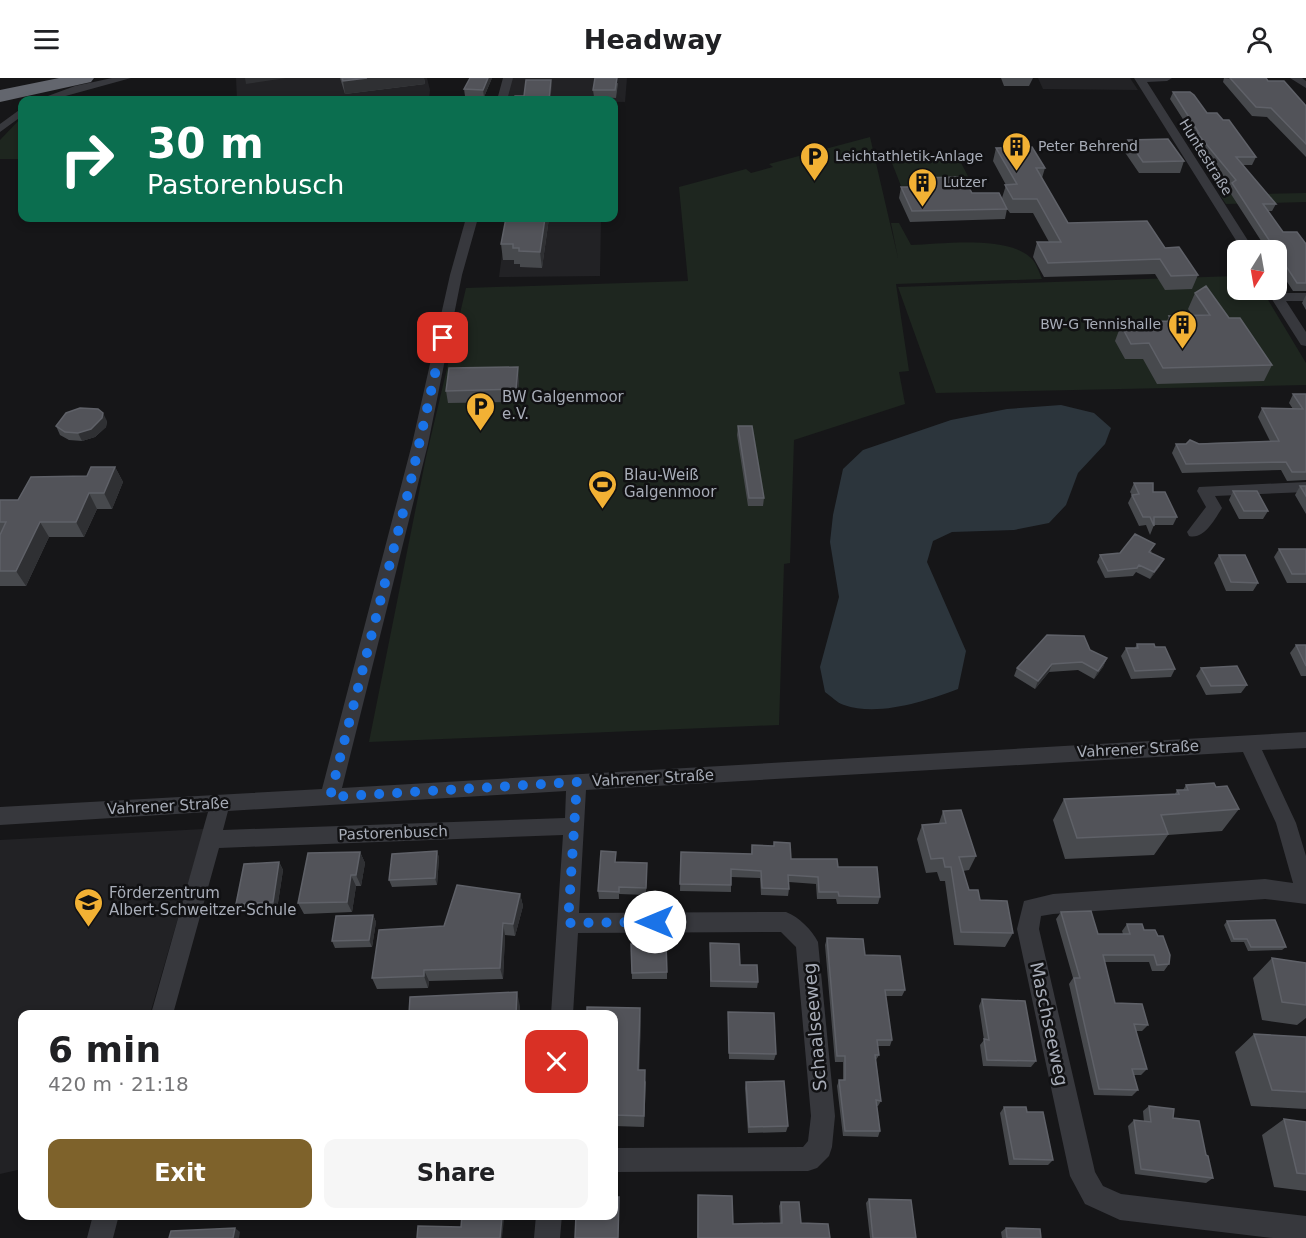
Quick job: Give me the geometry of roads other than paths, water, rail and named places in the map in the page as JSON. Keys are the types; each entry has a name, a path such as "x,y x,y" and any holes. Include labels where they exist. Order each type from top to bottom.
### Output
{"highway":[{"path":"0,89 50,78"},
{"path":"0,96 85,78"},
{"path":"38,96 99,78"},
{"path":"0,115 18,104"}],"street":[{"path":"54,96 126,78"},
{"path":"503,96 508,78"},
{"path":"1139,79 1167,78"},
{"path":"1295,78 1306,85"},
{"name":"Huntestraße","path":"1139,79 1242,240"},
{"path":"0,129 18,114"},
{"path":"330,797 420,444 456,275 471,222"},
{"path":"1287,295 1306,297"},
{"path":"1279,300 1306,342"},
{"path":"1195,532 1214,508 1205,491 1306,487"},
{"name":"Vahrener Straße","path":"0,816 1306,740"},
{"path":"1248,742 1286,823 1306,893"},
{"path":"562,1010 577,782"},
{"path":"163,1010 221,802"},
{"name":"Pastorenbusch","path":"212,840 574,826"},
{"name":"Maschseeweg","path":"1306,893 1265,889 1053,904 1032,908 1028,928 1083,1176 1094,1195 1120,1207 1306,1230"},
{"name":"Schaalseeweg","path":"568,923 786,922 807,942 823,1116 820,1148 808,1159 618,1160"},
{"path":"100,1238 105,1220"},
{"path":"547,1238 549,1220"}],"place":[{"name":"Peter Behrend","path":"1017,172"},
{"name":"Leichtathletik-Anlage","path":"814,182"},
{"name":"Lutzer","path":"922,208"},
{"name":"BW-G Tennishalle","path":"1182,350"},
{"name":"BW Galgenmoor e.V.","path":"481,432"},
{"name":"Blau-Weiß Galgenmoor","path":"603,510"},
{"name":"Förderzentrum Albert-Schweitzer-Schule","path":"88,928"}]}
